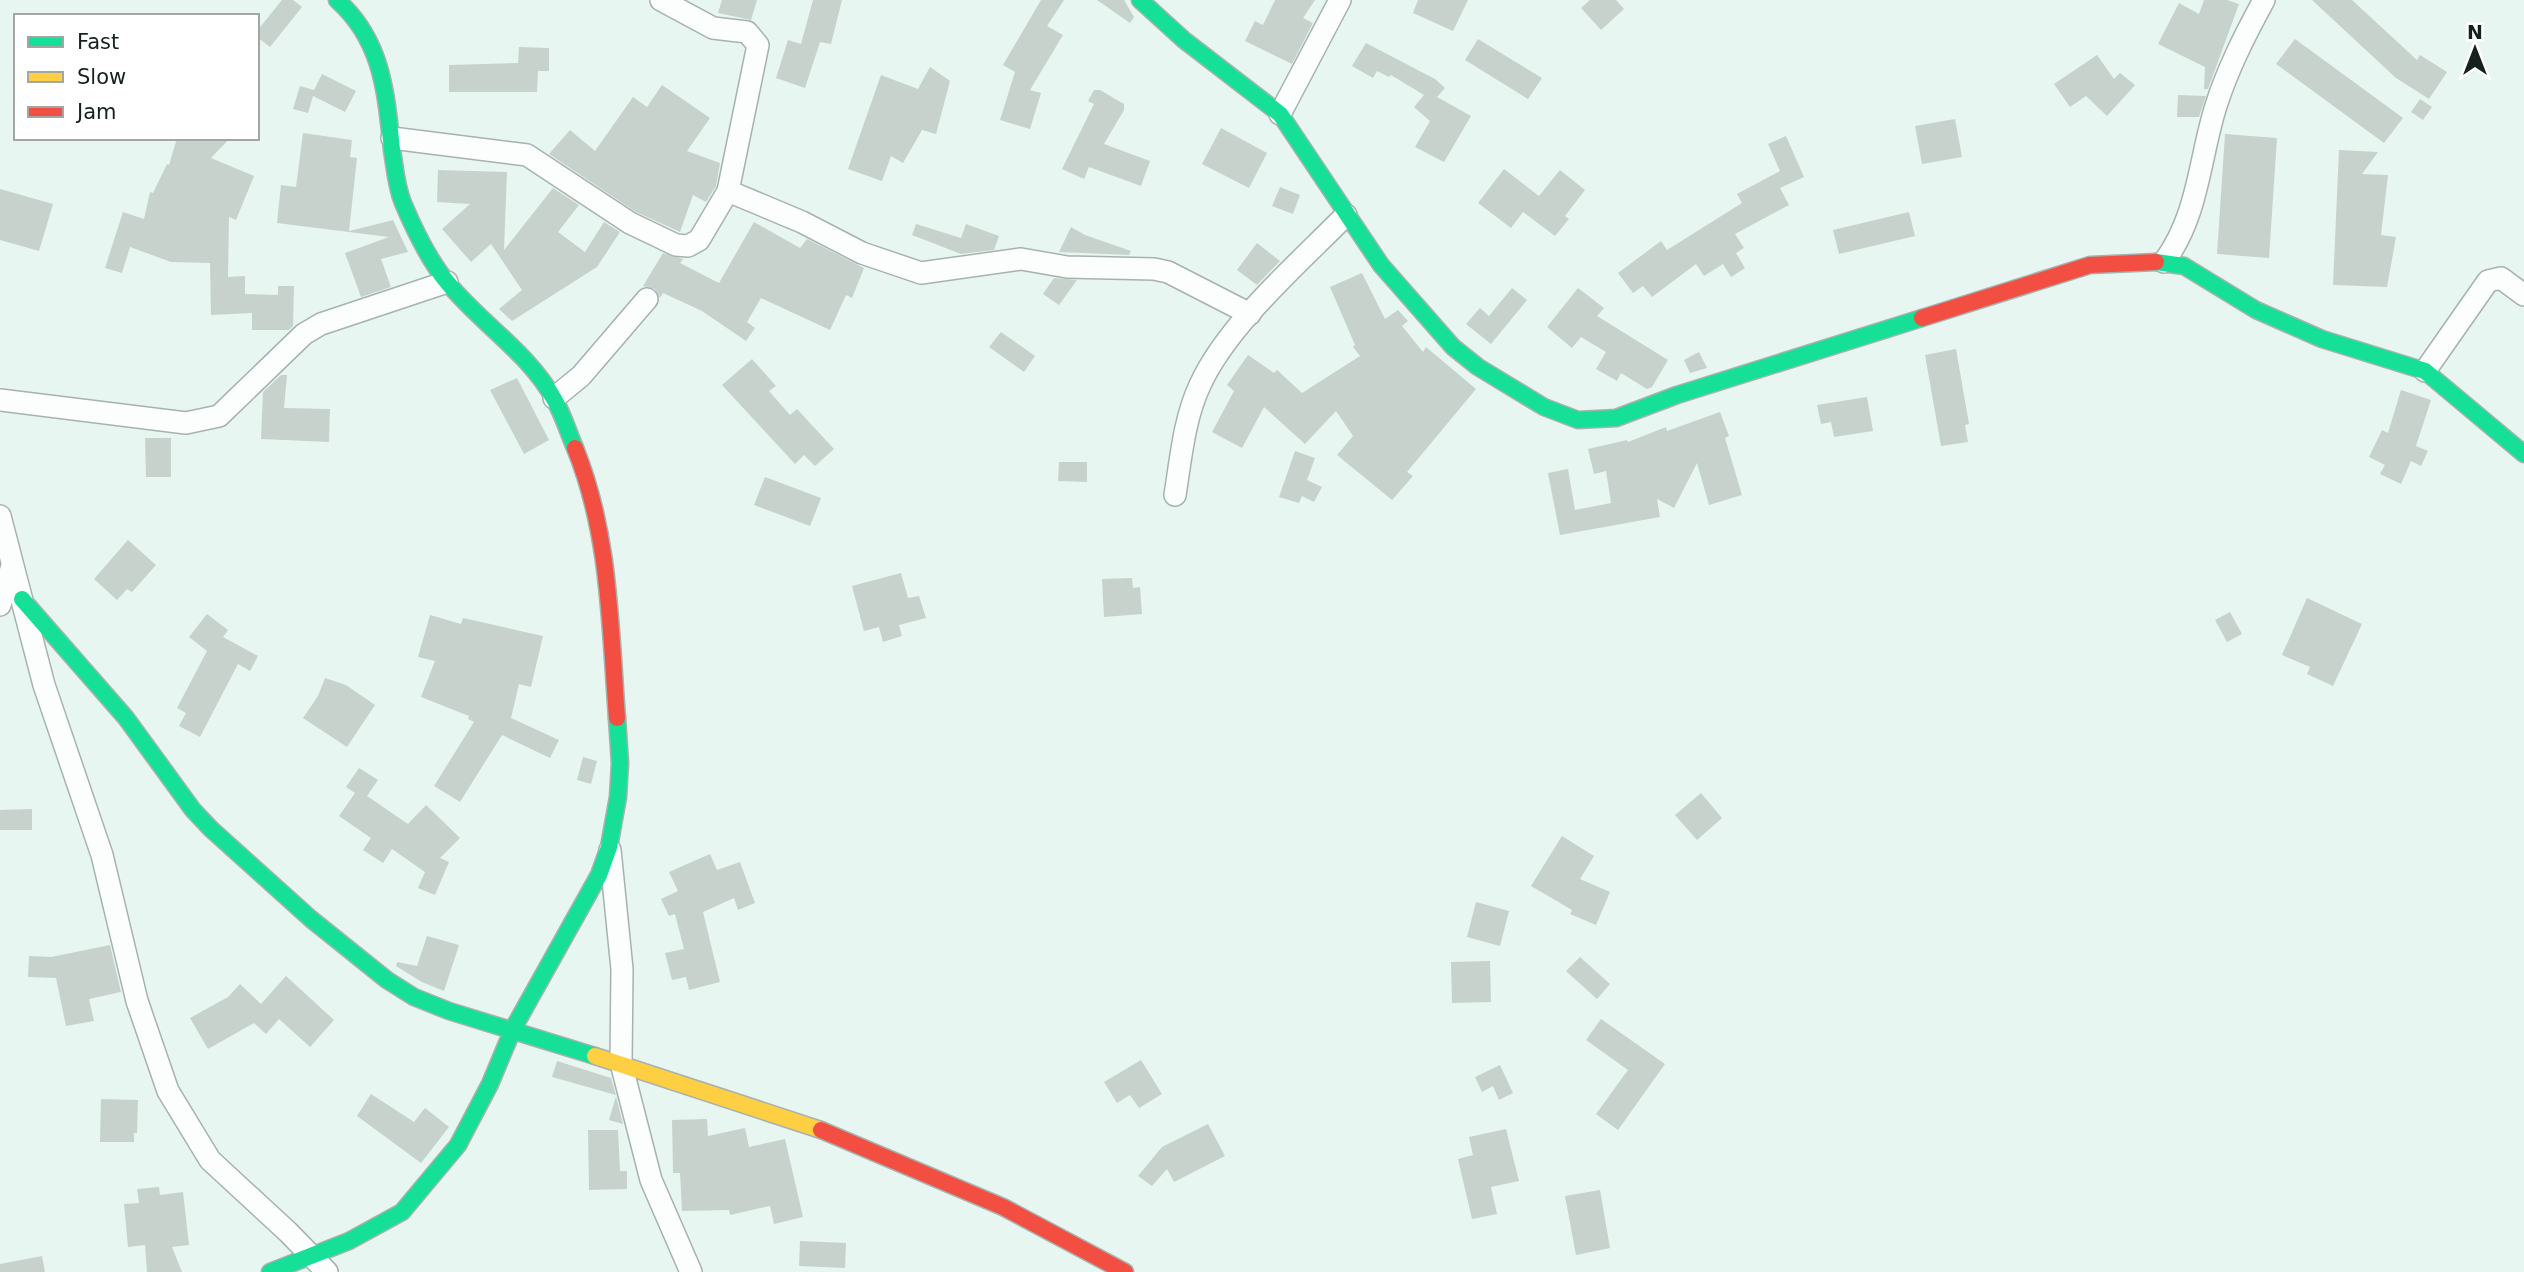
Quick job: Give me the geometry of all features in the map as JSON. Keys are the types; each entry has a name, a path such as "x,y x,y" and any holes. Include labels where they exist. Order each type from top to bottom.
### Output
{"street":[{"path":"270,1272 386,1222 419,1195 458,1145 490,1084 513,1029 599,875 610,847 620,763 604,545 586,475 554,398 507,340 447,282 402,201 383,73 375,53 347,9 337,0"},
{"path":"393,138 527,155 539,160 629,223 676,245 688,246 699,240 728,191 758,45 747,32 707,25 661,0"},
{"path":"1140,0 1184,40 1280,114 1381,265 1453,347 1504,385 1566,417 1599,421 1616,418 1677,395 2079,268 2164,262 2184,267 2256,310 2322,340 2425,371 2524,454"},
{"path":"1280,114 1340,0"},
{"path":"2164,262 2186,225 2196,194 2215,110 2230,69 2264,0"},
{"path":"728,191 802,222 862,253 914,271 929,272 1021,259 1067,267 1154,269 1168,272 1250,314"},
{"path":"1175,495 1189,412 1200,384 1250,314 1346,215"},
{"path":"2425,371 2488,281 2501,278 2524,295"},
{"path":"0,400 186,423 206,421 219,416 304,334 321,324 447,282"},
{"path":"554,398 581,376 647,299"},
{"path":"0,516 44,685 103,855 137,1001 168,1091 210,1160 327,1272"},
{"path":"0,605 12,566"},
{"path":"22,599 126,718 193,810 248,865 311,919 405,991 449,1011 621,1063 808,1125 1003,1207 1125,1272"},
{"path":"610,847 622,969 621,1063 651,1180 691,1272"}],"building":[{"path":"282,0 293,0 302,7 270,47 259,39 259,29"},
{"path":"722,0 757,0 751,20 718,13"},
{"path":"813,0 842,0 831,44 820,42 805,88 776,78 788,40 801,44"},
{"path":"1041,0 1064,0 1047,26 1063,35 1030,90 1041,93 1030,129 1000,120 1015,72 1003,65"},
{"path":"1097,0 1124,0 1134,17 1130,23"},
{"path":"1275,0 1315,0 1303,18 1313,23 1292,64 1245,41 1255,21 1263,25"},
{"path":"1418,0 1468,0 1453,31 1413,13"},
{"path":"1590,0 1616,0 1624,9 1601,30 1581,8"},
{"path":"2204,0 2227,0 2239,4 2208,89 2204,89 2205,67 2158,44 2179,3 2199,14"},
{"path":"2312,0 2352,0 2417,60 2420,55 2447,72 2429,99 2396,78"},
{"path":"1478,39 1542,78 1528,99 1465,60"},
{"path":"2295,39 2403,118 2384,143 2276,64"},
{"path":"1366,43 1435,79 1445,88 1437,97 1471,116 1444,162 1415,147 1430,121 1414,107 1424,95 1391,75 1389,77 1377,71 1373,78 1352,66"},
{"path":"519,47 549,48 549,71 538,71 537,92 449,92 449,65 518,63"},
{"path":"2097,55 2114,79 2120,73 2135,85 2107,116 2086,96 2070,107 2054,84"},
{"path":"930,67 950,81 936,134 922,130 903,163 891,156 882,181 848,169 881,75 918,89"},
{"path":"322,74 356,91 345,112 313,96 308,113 293,109 300,86 314,90"},
{"path":"662,85 710,118 687,151 720,163 716,186 706,202 693,195 680,232 636,212 549,154 570,130 595,151 633,97 647,107"},
{"path":"1094,90 1100,90 1124,104 1124,110 1104,144 1150,161 1141,186 1089,167 1084,179 1062,169 1094,104 1088,101"},
{"path":"2178,95 2206,96 2199,117 2177,117"},
{"path":"2420,99 2432,107 2423,120 2411,112"},
{"path":"1955,119 1962,157 1922,164 1915,126"},
{"path":"1221,128 1267,153 1249,188 1202,164"},
{"path":"303,133 352,140 350,157 357,158 349,231 393,220 408,252 381,259 391,287 361,297 345,253 389,237 277,223 281,185 296,187"},
{"path":"2225,134 2277,138 2269,258 2217,254"},
{"path":"1786,136 1804,177 1780,188 1789,205 1735,234 1744,248 1736,253 1745,268 1731,277 1723,264 1704,276 1696,264 1652,297 1643,286 1633,293 1618,273 1661,241 1667,250 1742,203 1737,194 1780,171 1768,144"},
{"path":"176,140 228,140 211,158 254,176 236,220 229,217 228,277 245,276 245,294 278,295 278,286 294,286 293,326 289,330 252,330 252,313 211,315 210,263 171,262 130,247 122,273 105,268 123,212 144,219 150,192 153,193 167,164 169,165"},
{"path":"2339,150 2378,152 2362,174 2388,175 2381,235 2396,237 2387,287 2333,285"},
{"path":"1504,169 1539,196 1560,170 1585,190 1565,216 1569,219 1555,236 1523,212 1511,228 1478,203"},
{"path":"438,170 507,172 504,250 553,188 579,205 558,232 585,252 604,222 620,232 597,267 512,321 499,309 522,290 491,244 471,262 442,229 470,204 437,202"},
{"path":"1280,187 1300,195 1293,214 1272,206"},
{"path":"0,189 53,204 39,251 0,240"},
{"path":"1909,212 1915,236 1839,254 1833,230"},
{"path":"754,222 800,248 807,239 864,268 852,298 846,295 830,330 761,298 747,322 755,328 746,341 702,311 663,293 660,298 655,289 643,286 663,253 683,259 680,263 719,283"},
{"path":"916,224 961,238 966,224 999,236 994,250 961,254 912,235"},
{"path":"1071,227 1085,235 1131,251 1129,255 1059,252"},
{"path":"1257,243 1280,261 1257,285 1237,270"},
{"path":"1362,273 1385,319 1398,310 1408,321 1402,326 1423,352 1426,347 1476,389 1407,472 1413,476 1392,500 1337,455 1353,436 1336,411 1305,444 1264,407 1242,448 1212,432 1234,391 1227,385 1248,355 1274,373 1277,370 1302,393 1360,356 1353,347 1355,345 1330,287"},
{"path":"1054,278 1077,280 1059,305 1043,294"},
{"path":"1512,288 1527,300 1491,344 1466,324 1480,308 1489,316"},
{"path":"1578,288 1604,308 1597,316 1668,360 1652,387 1647,389 1621,373 1617,381 1596,369 1606,352 1581,337 1572,348 1547,327"},
{"path":"1001,332 1035,356 1024,372 989,347"},
{"path":"1956,349 1969,424 1965,425 1968,442 1941,446 1925,355"},
{"path":"1699,352 1707,368 1690,373 1684,360"},
{"path":"752,359 776,386 769,391 790,415 797,409 834,449 815,466 804,455 795,464 722,385"},
{"path":"281,375 287,375 284,408 330,409 329,442 261,439 263,392"},
{"path":"517,378 549,440 524,454 490,390"},
{"path":"2401,390 2431,400 2416,446 2428,451 2421,466 2411,461 2401,484 2380,474 2385,465 2369,457 2382,430 2388,433"},
{"path":"1867,397 1873,431 1834,437 1831,422 1821,424 1817,405"},
{"path":"1720,412 1729,436 1725,438 1742,495 1709,505 1697,463 1674,508 1657,499 1660,517 1560,535 1548,473 1568,469 1575,510 1611,503 1606,471 1594,474 1588,449 1627,440 1628,442 1666,427 1667,431"},
{"path":"145,438 171,438 171,477 146,477"},
{"path":"1295,451 1315,458 1307,480 1322,487 1314,502 1302,496 1299,503 1279,497"},
{"path":"1059,462 1087,462 1087,482 1058,481"},
{"path":"765,477 821,498 810,526 754,505"},
{"path":"128,540 156,565 132,592 127,589 117,600 94,579"},
{"path":"901,573 908,598 919,596 926,618 899,625 902,636 883,642 879,627 864,631 852,586"},
{"path":"1132,578 1133,588 1140,587 1142,614 1104,617 1102,579"},
{"path":"2307,598 2362,624 2333,686 2307,674 2310,667 2282,655"},
{"path":"2230,612 2242,634 2227,642 2215,620"},
{"path":"207,614 228,630 223,637 258,656 250,671 238,664 200,737 179,726 186,713 177,708 207,651 189,637"},
{"path":"430,615 461,624 463,618 543,636 531,687 519,684 511,718 559,740 550,758 502,735 460,802 434,786 474,722 468,719 469,716 421,697 435,661 418,657"},
{"path":"325,678 346,685 375,705 347,747 303,718 318,696"},
{"path":"583,757 597,761 591,784 577,780"},
{"path":"359,768 378,780 367,796 408,824 426,805 460,838 440,858 449,862 435,895 418,888 425,872 392,849 383,863 363,850 371,838 339,816 355,793 346,787"},
{"path":"1701,793 1722,818 1697,840 1675,815"},
{"path":"32,809 32,830 0,830 0,810"},
{"path":"1562,836 1594,856 1580,879 1610,892 1596,925 1570,914 1572,910 1531,886"},
{"path":"710,854 717,870 740,862 755,903 738,910 734,898 703,912 720,982 689,990 686,977 672,980 665,953 684,949 675,914 669,916 661,899 678,891 669,872"},
{"path":"1476,902 1509,911 1500,946 1467,937"},
{"path":"427,936 459,945 444,991 422,982 396,966 397,962 417,966"},
{"path":"110,945 121,992 89,999 94,1021 66,1026 56,978 28,977 29,956 51,957"},
{"path":"1580,957 1610,984 1597,999 1566,971"},
{"path":"1490,961 1491,1002 1452,1003 1451,962"},
{"path":"286,976 334,1020 310,1047 279,1019 266,1034 254,1023 208,1049 190,1018 228,997 240,984 261,1004"},
{"path":"1601,1019 1665,1064 1618,1130 1596,1114 1628,1070 1586,1040"},
{"path":"1141,1060 1162,1094 1139,1108 1130,1095 1117,1103 1104,1082"},
{"path":"557,1061 611,1078 616,1095 552,1077"},
{"path":"1500,1065 1513,1093 1499,1100 1493,1086 1482,1092 1475,1077"},
{"path":"371,1094 414,1122 425,1108 449,1127 421,1163 357,1116"},
{"path":"616,1096 623,1124 609,1120"},
{"path":"101,1099 138,1100 137,1133 134,1133 134,1142 100,1142"},
{"path":"707,1119 708,1136 745,1128 749,1147 785,1139 803,1217 774,1224 770,1206 730,1215 729,1210 682,1211 680,1173 673,1173 672,1120"},
{"path":"1208,1124 1225,1156 1174,1182 1167,1169 1152,1186 1138,1176 1162,1147"},
{"path":"1506,1129 1519,1181 1491,1187 1497,1214 1472,1219 1458,1159 1473,1155 1469,1137"},
{"path":"588,1130 618,1130 620,1171 627,1171 627,1189 589,1190"},
{"path":"159,1187 160,1195 183,1192 189,1245 172,1247 182,1272 147,1272 145,1245 128,1247 124,1204 139,1203 137,1189"},
{"path":"1600,1190 1610,1248 1576,1255 1565,1196"},
{"path":"800,1241 846,1243 845,1268 799,1266"},
{"path":"42,1256 45,1272 0,1272 0,1264"}],"traffic: fast":[{"path":"337,0 364,33 380,69 399,190 422,244 440,273 460,297 517,352 543,382 560,411 575,448"},
{"path":"1140,0 1184,40 1280,114 1381,265 1453,347 1478,367 1544,407 1578,420 1616,418 1677,395 1922,318"},
{"path":"2156,262 2184,266 2256,310 2322,339 2425,371 2524,454"},
{"path":"22,599 126,718 193,810 211,829 311,919 387,980 414,997 449,1011 595,1056"},
{"path":"270,1272 349,1241 402,1212 458,1145 490,1084 513,1029 599,875 609,847 618,797 620,763 617,718"}],"traffic: slow":[{"path":"595,1056 821,1130"}],"traffic: jam":[{"path":"1922,318 2090,265 2156,262"},
{"path":"575,448 587,481 602,547 617,718"},
{"path":"821,1130 1003,1207 1125,1272"}]}
